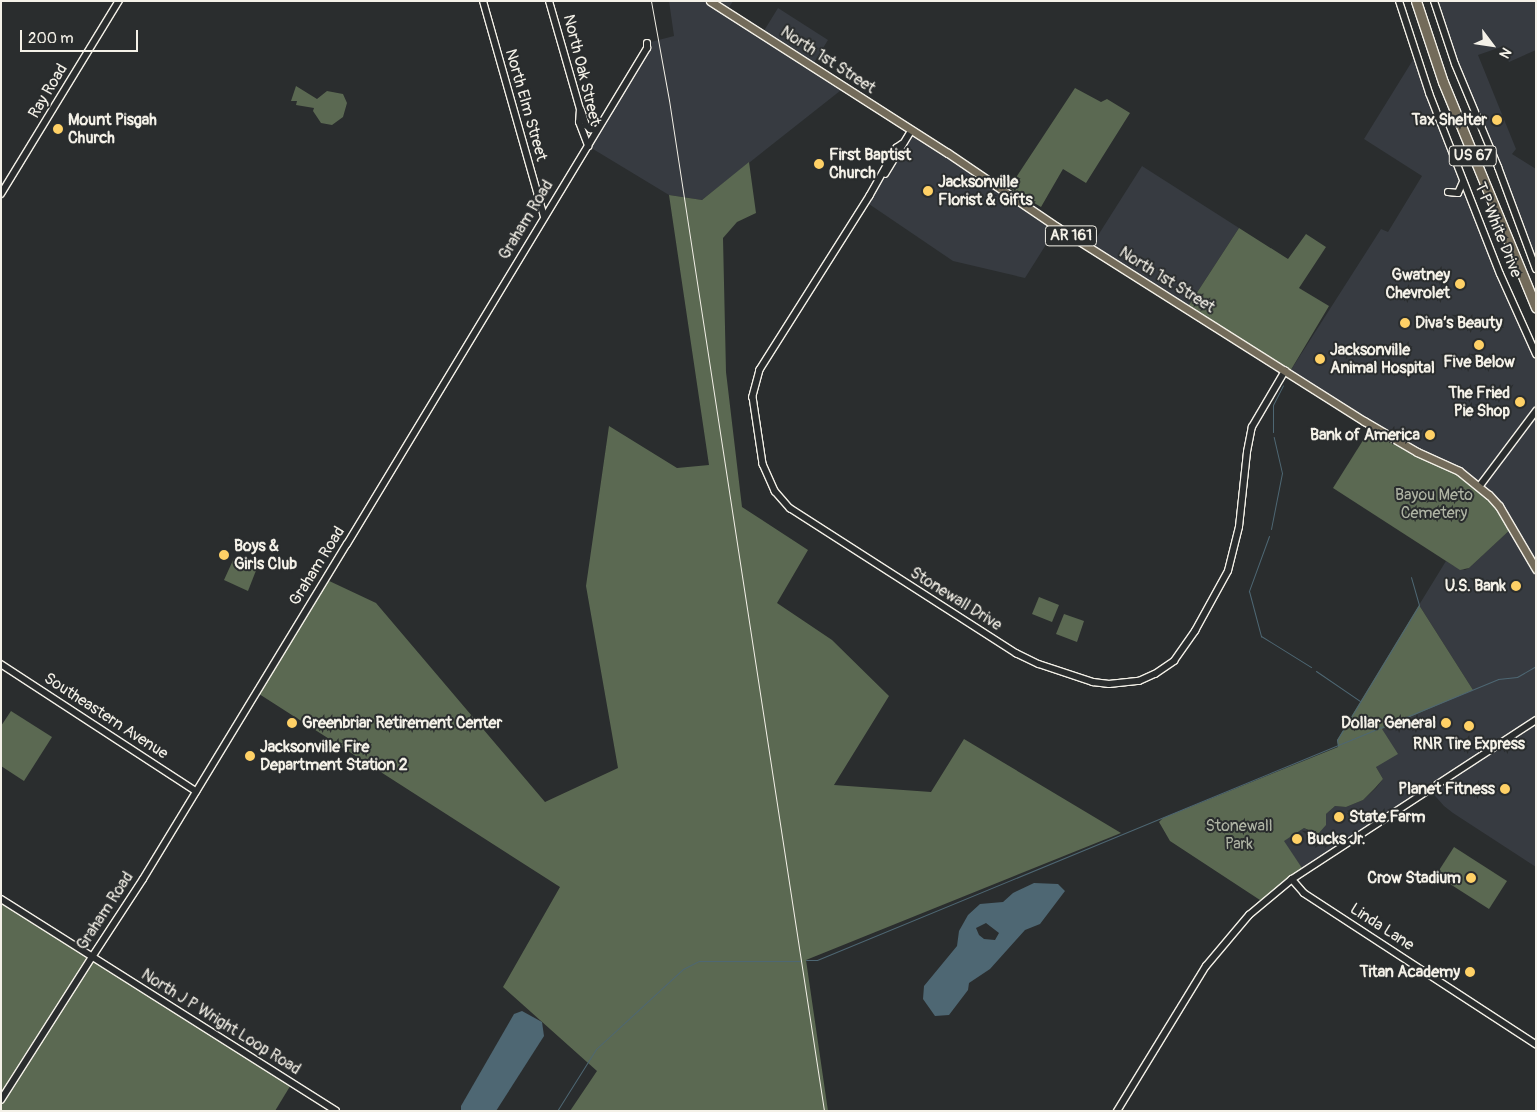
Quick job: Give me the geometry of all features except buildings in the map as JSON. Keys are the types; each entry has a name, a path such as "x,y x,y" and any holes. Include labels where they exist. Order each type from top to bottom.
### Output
{"highway":[{"name":"US 67","path":"1416,1 1443,82 1536,308"},
{"name":"US 67","path":"1421,1 1458,109 1536,296"}],"main road":[{"name":"North Elm Street","path":"483,1 544,216"},
{"name":"North Oak Street","path":"550,1 580,109 579,122 588,146"},
{"name":"North 1st Street","path":"710,1 1057,227 1286,371 1412,449 1451,466 1479,487 1499,506 1536,569"},
{"name":"T P White Drive","path":"1399,1 1429,92 1500,274 1536,354"},
{"path":"1434,1 1455,64 1498,167 1536,269"},
{"name":"Graham Road","path":"92,957 347,544 647,48 647,43"},
{"path":"580,109 586,125 590,129 597,130"},
{"path":"1448,192 1458,193 1464,181"},
{"path":"1117,1111 1183,1001 1217,950 1249,915 1292,879 1536,720"},
{"name":"North J P Wright Loop Road","path":"1,899 336,1111"}],"street":[{"name":"Ray Road","path":"1,194 119,1"},
{"name":"Stonewall Drive","path":"912,131 903,144 897,148 882,177 760,370 753,397 763,464 775,491 790,508 1026,659 1093,682 1116,685 1149,678 1167,667 1179,655 1216,595 1228,571 1240,527 1247,452 1252,427 1286,371"},
{"path":"1479,487 1536,411"},
{"name":"Southeastern Avenue","path":"1,664 196,791"},
{"name":"Linda Lane","path":"1292,879 1304,893 1536,1044"},
{"name":"Graham Road","path":"1,1100 92,957"}],"shaded area":[{"path":"669,1 733,1 727,11 762,34 778,8 828,40 812,66 845,87 702,200 669,195 588,146 647,43 674,36"},
{"path":"1434,1 1536,1 1536,50 1509,62 1501,47 1478,55 1516,149 1512,154 1536,169 1536,269"},
{"path":"1416,55 1536,354 1536,867 1453,813 1429,789 1304,871 1283,841 1304,828 1313,833 1326,814 1335,806 1346,807 1363,800 1376,788 1383,779 1376,767 1382,729 1473,690 1419,605 1446,561 1465,570 1469,568 1512,528 1430,458 1289,373 1381,229 1388,232 1422,176 1364,139"},
{"path":"911,131 1057,227 1025,278 953,261 866,202"},
{"path":"1142,166 1239,228 1187,308 1090,248"}],"green space":[{"path":"296,86 317,99 327,91 343,94 347,103 343,117 332,125 321,123 313,111 314,108 296,105 297,101 291,101"},
{"path":"1075,88 1101,102 1107,99 1130,113 1086,183 1063,169 1041,207 1009,188"},
{"path":"749,162 756,213 737,222 723,238 726,372 742,507 808,550 777,603 832,640 889,696 834,785 931,792 964,739 1121,833 806,960 828,1111 570,1111 597,1071 503,987 560,887 256,692 325,579 376,603 545,802 618,768 586,586 609,426 677,468 709,465 669,195 702,200"},
{"path":"1239,228 1288,259 1306,234 1326,247 1299,288 1329,306 1289,373 1187,308"},
{"name":"Bayou Meto Cemetery","path":"1372,426 1445,463 1489,495 1512,528 1469,568 1460,570 1333,488"},
{"path":"234,558 257,568 248,591 224,580"},
{"path":"1039,597 1059,605 1052,622 1032,614"},
{"name":"Stonewall Park","path":"1419,605 1473,690 1382,729 1398,754 1376,767 1383,779 1363,800 1346,807 1335,806 1326,814 1326,825 1318,834 1304,828 1284,841 1304,871 1263,902 1170,841 1159,822 1163,818 1338,747 1337,740"},
{"path":"1064,614 1084,621 1077,642 1056,634"},
{"path":"11,711 52,737 24,781 1,766 1,726"},
{"name":"Crow Stadium","path":"1454,847 1507,881 1489,909 1436,875"},
{"path":"1,899 292,1083 275,1111 1,1111"}],"water":[{"path":"1034,883 1058,884 1065,891 1040,924 1025,930 990,969 969,983 968,990 949,1015 935,1016 923,999 924,986 957,946 959,931 968,915 980,904 1003,902 1013,893","holes":["986,923 999,933 995,940 984,939 979,935 976,928"]},
{"path":"522,1011 542,1022 544,1036 496,1111 461,1111 461,1106 514,1014"}],"waterway":[{"path":"1273,432 1273,405 1283,385"},
{"path":"1271,529 1282,473 1274,437"},
{"path":"1269,536 1249,591 1261,636 1311,667"},
{"path":"1338,745 1337,740 1419,605 1411,577"},
{"path":"806,960 817,960 1498,679 1517,677 1536,666"},
{"path":"1316,671 1360,701"},
{"path":"557,1111 596,1049 683,969 699,961 800,961"}],"railway":[{"path":"651,1 669,100 824,1111"}],"place":[{"name":"Tax Shelter","path":"1497,120"},
{"name":"Mount Pisgah Church","path":"58,129"},
{"name":"First Baptist Church","path":"819,164"},
{"name":"Jacksonville Florist & Gifts","path":"928,191"},
{"name":"Gwatney Chevrolet","path":"1460,284"},
{"name":"Diva’s Beauty","path":"1405,323"},
{"name":"Five Below","path":"1479,345"},
{"name":"Jacksonville Animal Hospital","path":"1320,359"},
{"name":"The Fried Pie Shop","path":"1520,402"},
{"name":"Bank of America","path":"1430,435"},
{"name":"Boys & Girls Club","path":"224,555"},
{"name":"U.S. Bank","path":"1516,586"},
{"name":"Greenbriar Retirement Center","path":"292,723"},
{"name":"Dollar General","path":"1446,723"},
{"name":"RNR Tire Express","path":"1469,726"},
{"name":"Jacksonville Fire Department Station 2","path":"250,756"},
{"name":"Planet Fitness","path":"1505,789"},
{"name":"State Farm","path":"1339,817"},
{"name":"Bucks Jr.","path":"1297,839"},
{"name":"Crow Stadium","path":"1471,878"},
{"name":"Titan Academy","path":"1470,972"}]}
